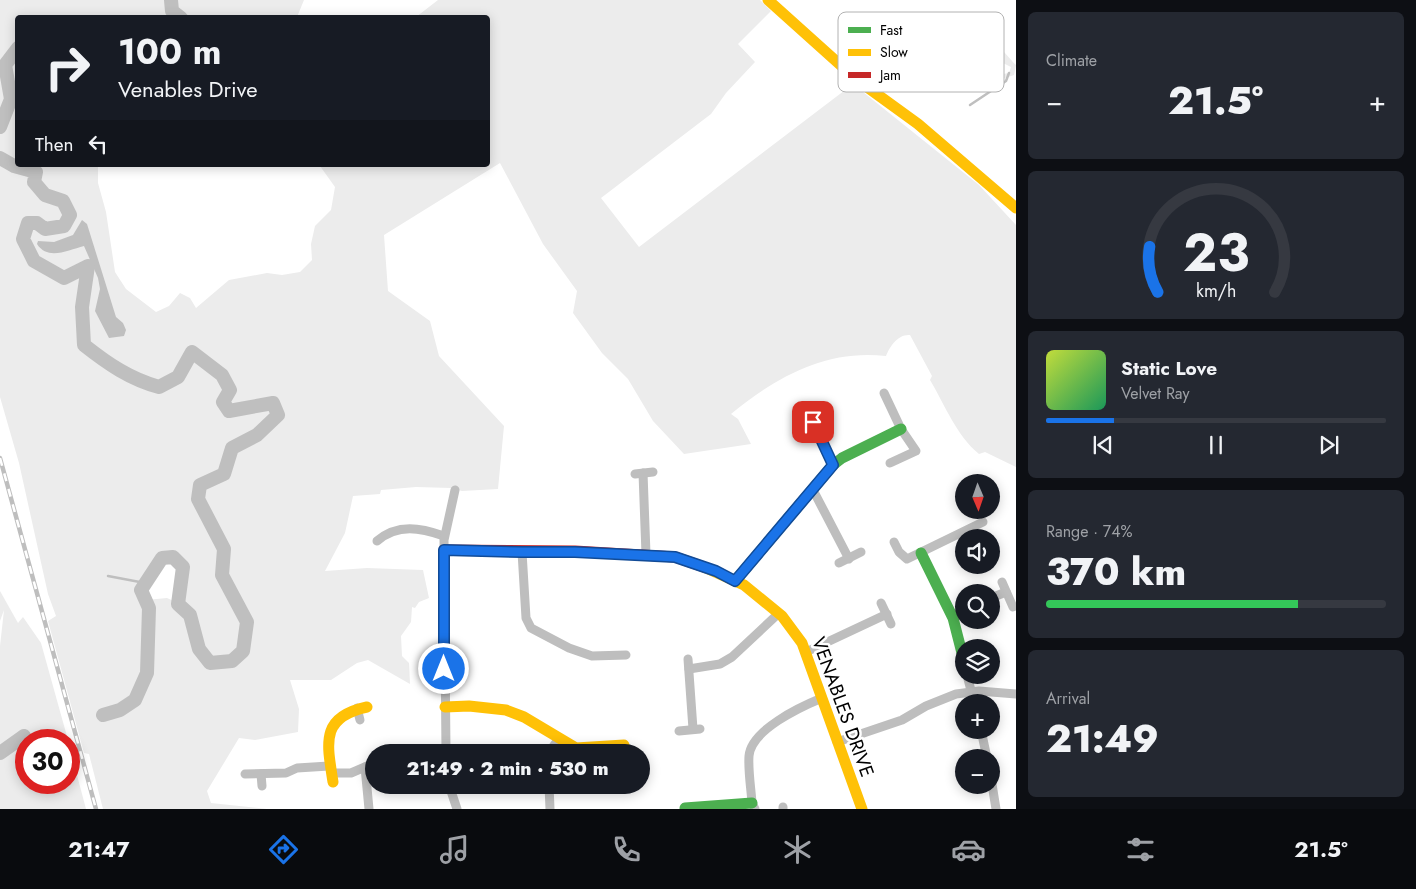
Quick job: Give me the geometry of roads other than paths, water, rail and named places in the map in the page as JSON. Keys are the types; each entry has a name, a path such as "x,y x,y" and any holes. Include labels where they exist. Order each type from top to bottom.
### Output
{"street":[{"path":"768,0 838,63"},
{"path":"874,92 918,124 1016,208"},
{"path":"884,393 901,429 916,452 890,464"},
{"path":"799,428 817,420 833,465"},
{"path":"735,581 833,465 842,458 901,429"},
{"path":"644,473 646,554"},
{"path":"812,488 849,559"},
{"path":"446,744 444,536 455,490"},
{"path":"894,542 899,552 907,559 921,554 983,522"},
{"path":"380,534 408,528 444,536"},
{"name":"VENABLES DRIVE","path":"444,550 646,554 675,557 698,564 735,581 756,594 779,613 797,632 806,652 862,809"},
{"path":"522,552 526,618 531,628 568,648 592,656 626,655"},
{"path":"839,563 861,552"},
{"path":"921,554 952,616 958,639"},
{"path":"1002,582 1013,607"},
{"path":"1000,594 1006,592"},
{"path":"881,602 891,624"},
{"path":"689,669 720,664 756,637 779,613"},
{"path":"806,652 887,614"},
{"path":"679,731 696,729 688,659"},
{"path":"969,684 971,692"},
{"path":"837,742 902,720 944,697 971,692 1016,694"},
{"path":"685,808 754,806 749,755 754,740 804,705 822,698"},
{"path":"445,707 469,706 506,710 540,726 558,740 567,744"},
{"path":"331,774 328,741 331,728 336,719 361,712"},
{"path":"555,744 558,740"},
{"path":"245,774 351,773 365,767"},
{"path":"261,774 262,786"},
{"path":"369,794 369,809"},
{"path":"452,794 457,809"},
{"path":"549,794 550,809"},
{"path":"994,794 996,809"}],"waterway":[{"path":"171,0 172,11 177,15"},
{"path":"0,127 11,99 5,65 15,52"},
{"path":"1004,82 1009,73"},
{"path":"970,105 990,92"},
{"path":"0,158 15,166"},
{"path":"18,167 36,172 34,182 45,195 63,201 70,215 64,226 45,229 37,223 28,223 23,239 34,261 64,278 88,266 82,307 84,345 120,370 138,380 159,387 178,377 192,352 222,375 230,390 223,402 229,411 273,403 278,415 257,435 232,448 224,474 200,485 198,499 224,549 222,575 247,622 243,651 232,661 210,663 199,649 190,615 178,604 183,567 173,557 162,558 141,590 149,608 147,673 135,700 120,710 103,715"},
{"path":"108,576 145,583"},
{"path":"0,753 15,742"}],"railway":[{"path":"0,458 96,809"}]}
